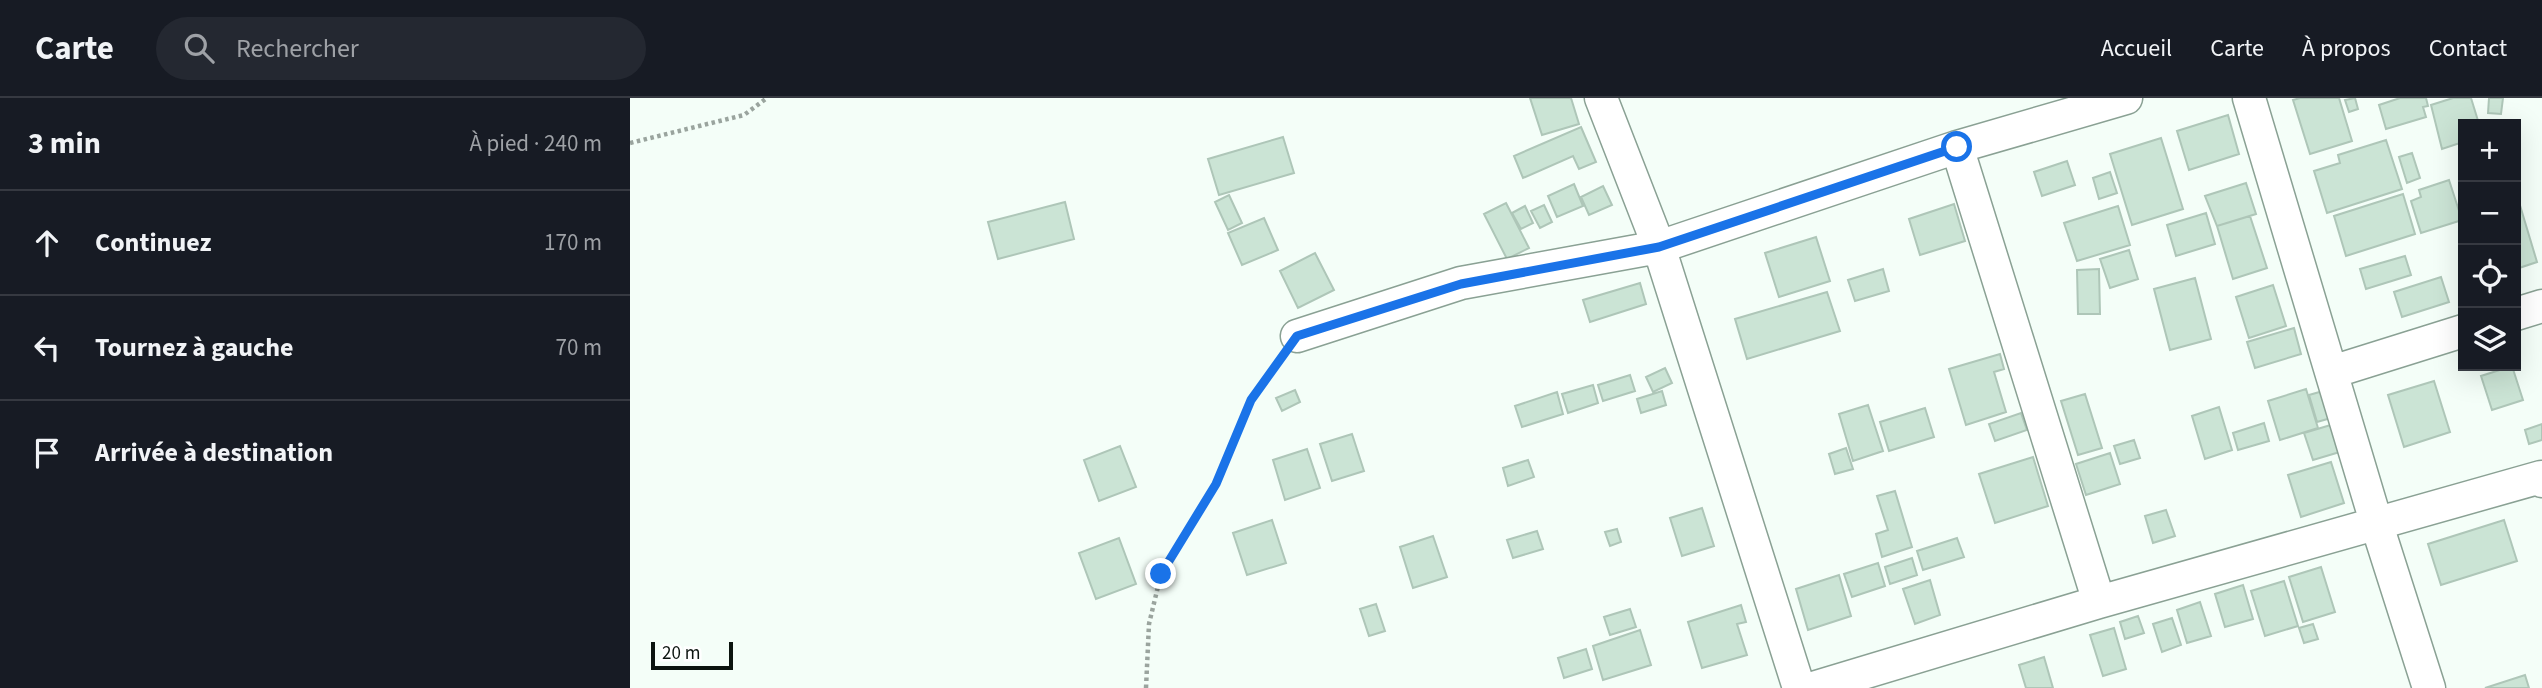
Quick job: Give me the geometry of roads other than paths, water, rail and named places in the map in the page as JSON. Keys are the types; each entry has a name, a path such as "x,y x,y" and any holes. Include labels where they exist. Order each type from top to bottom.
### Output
{"street":[{"path":"1601,98 1659,247 1799,688"},
{"path":"1297,336 1461,284 1659,247 1957,147 2126,98"},
{"path":"2249,98 2376,522 2429,688"},
{"path":"1957,147 2099,602"},
{"path":"2521,312 2542,306"},
{"path":"2332,372 2458,333"},
{"path":"1813,688 2376,522 2541,477 2542,481"}]}
